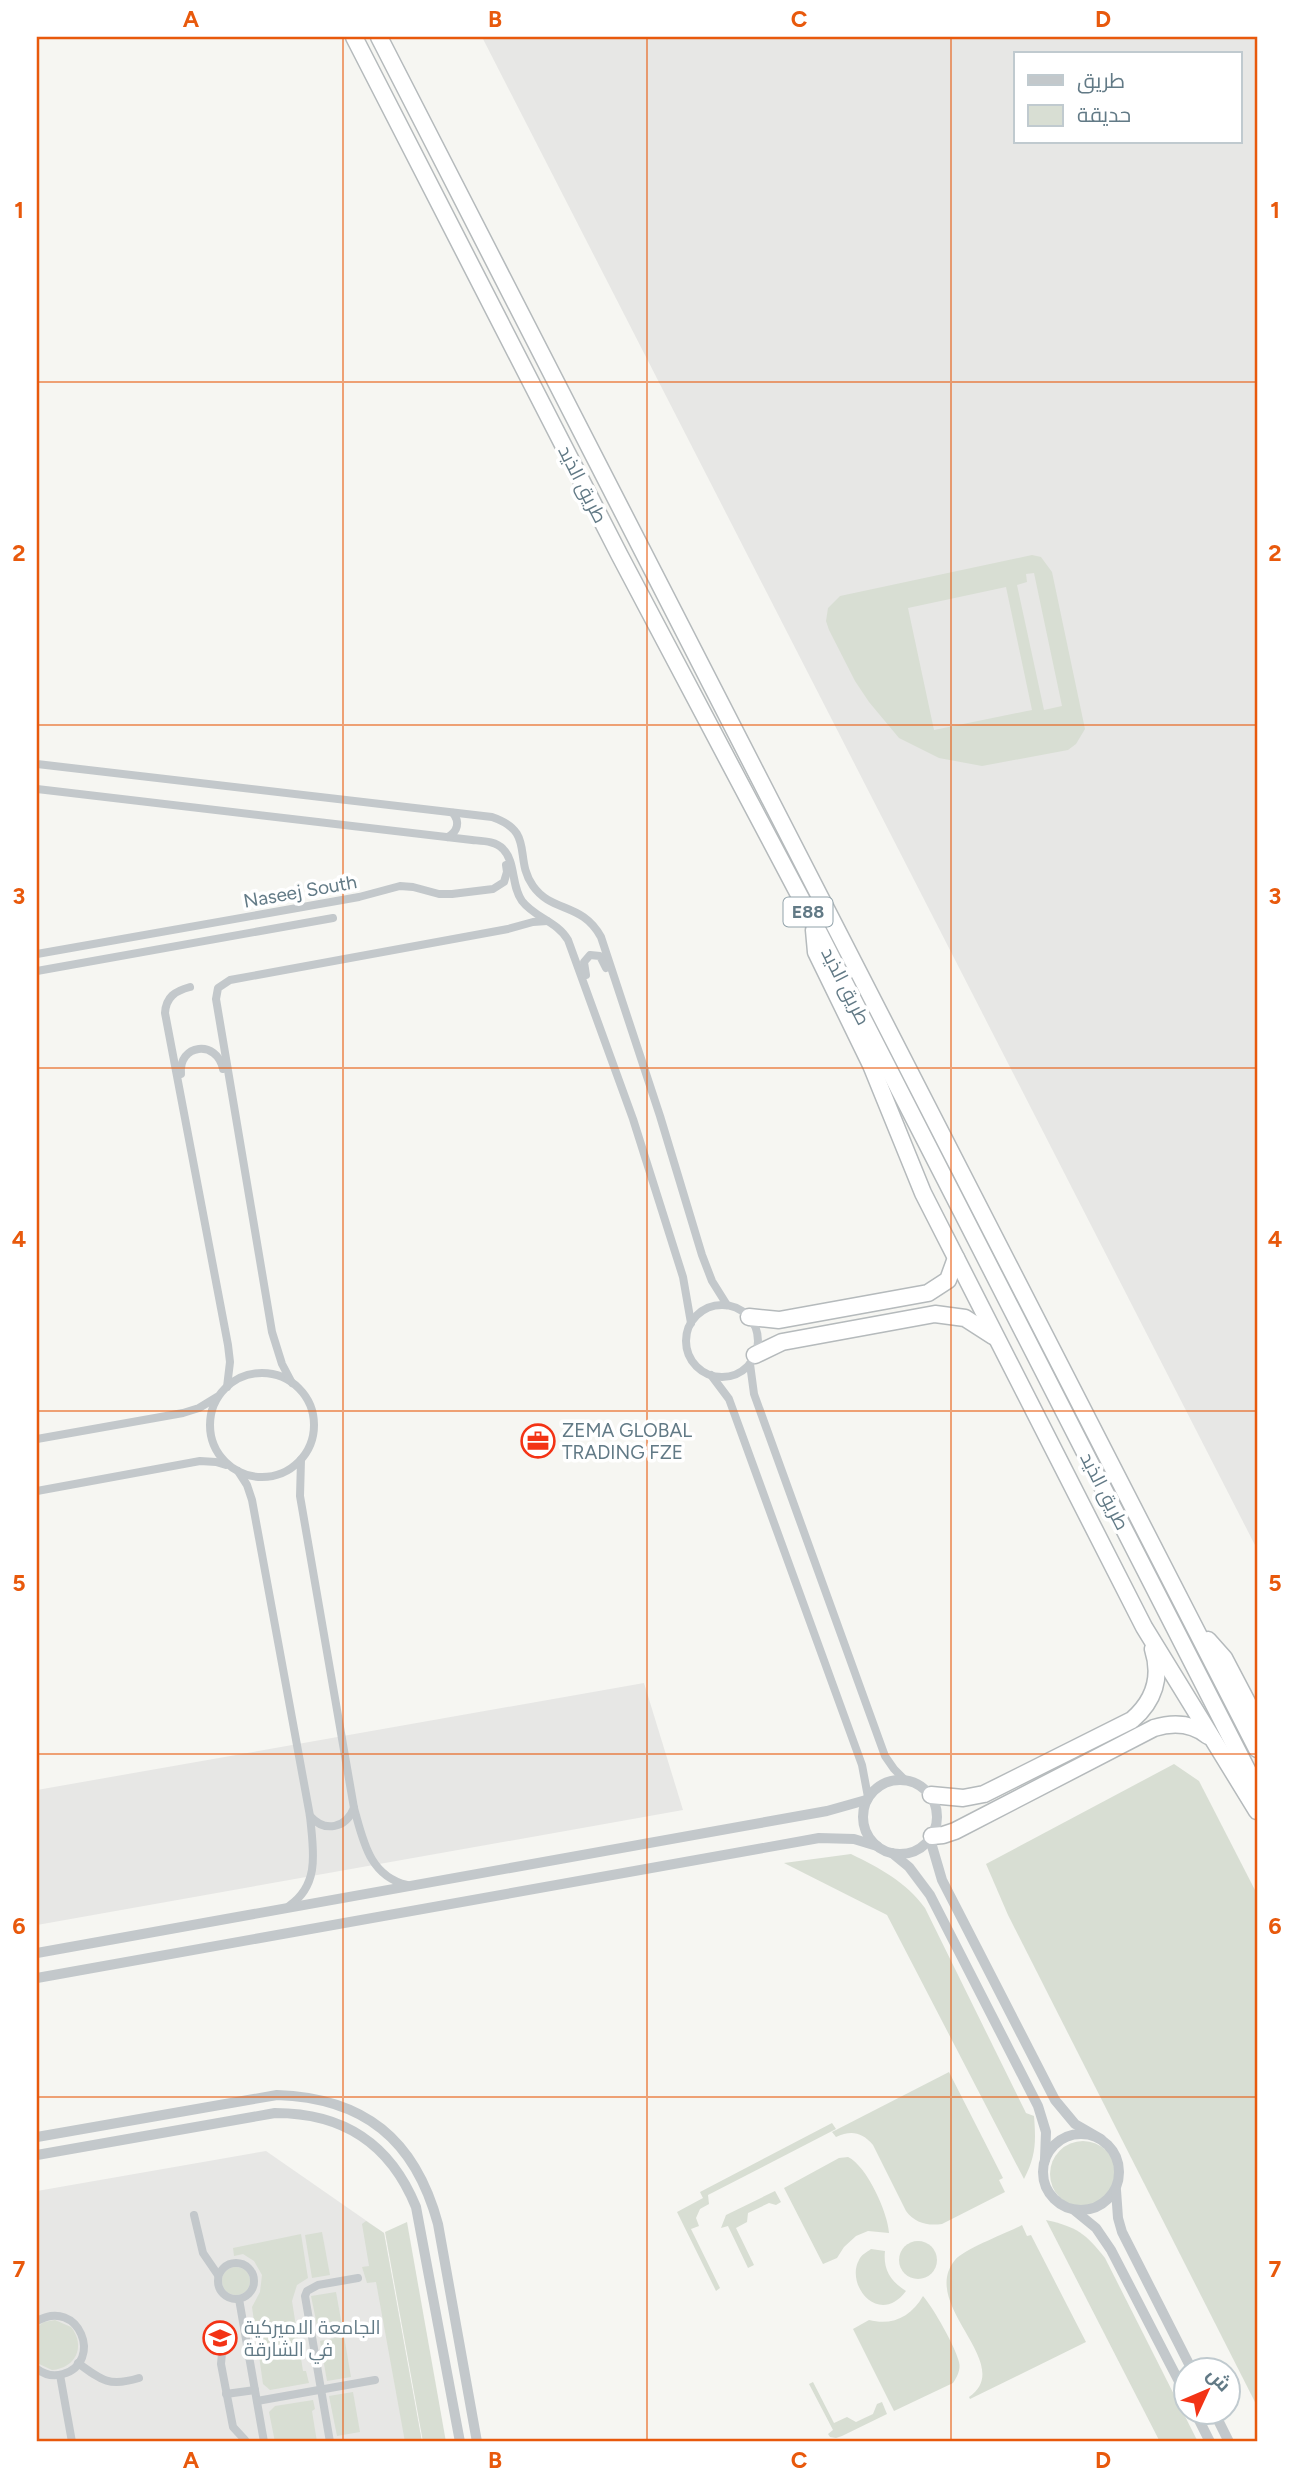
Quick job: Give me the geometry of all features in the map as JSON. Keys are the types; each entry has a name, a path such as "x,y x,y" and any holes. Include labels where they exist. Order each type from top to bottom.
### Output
{"highway":[{"name":"طريق الذيد","path":"354,37 620,556 815,925 1257,1789"},
{"name":"طريق الذيد","path":"379,37 1257,1749"},
{"path":"815,925 813,943 816,952 871,1065 913,1172 1155,1652 1157,1677 1149,1701 1132,1720 984,1794 963,1798 930,1796"},
{"path":"749,1317 779,1320 928,1293 947,1280 956,1258"},
{"path":"753,1359 782,1342 935,1314 965,1318 983,1327 998,1340"},
{"path":"1144,1628 1257,1811"},
{"path":"1196,1630 1224,1658 1257,1721"},
{"path":"931,1838 955,1831 1154,1728 1186,1725 1205,1733 1216,1743"}],"street":[{"path":"37,764 492,817 514,828 530,882 550,901 580,913 598,932 707,1268 727,1305"},
{"path":"37,789 472,840 503,848 519,896 533,912 559,928 568,940 633,1119 683,1277 691,1323 686,1341 690,1356 699,1367 711,1375 729,1399 862,1765 867,1799 863,1814 865,1829 877,1846"},
{"path":"448,837 456,828 457,820 453,813"},
{"name":"Naseej South","path":"37,954 359,897 400,886 445,895 499,886 506,876 503,858 492,847 472,840"},
{"path":"37,971 333,918"},
{"path":"292,1384 275,1343 216,992 223,983 533,922 551,921"},
{"path":"590,999 590,985 583,965 590,955 602,958 619,992"},
{"path":"190,987 172,995 165,1009 228,1346 230,1370 227,1387"},
{"path":"181,1098 181,1064 189,1052 198,1048 208,1049 220,1058 225,1081 232,1092"},
{"path":"691,1323 706,1308 727,1305 735,1307 754,1323 758,1339 753,1359 754,1394 881,1743 889,1763 905,1780"},
{"path":"711,1375 728,1376 744,1370 753,1359"},
{"path":"37,1438 191,1411 206,1404 244,1377 264,1374 283,1378 304,1396 313,1416 312,1438 301,1460 300,1496 354,1808 366,1849 376,1866 391,1879 410,1885"},
{"path":"220,1395 211,1416 212,1439 216,1450 247,1485 252,1500 310,1816 313,1873 303,1894 286,1908"},
{"path":"37,1491 200,1461 216,1462 247,1475 267,1477 285,1471 301,1460"},
{"path":"37,1953 827,1811 867,1799 884,1783 905,1780 920,1785 930,1796 937,1813 937,1825 931,1838 917,1850 892,1853"},
{"path":"310,1816 319,1824 332,1827 349,1819 354,1808"},
{"path":"37,1978 818,1838 854,1839 877,1846 892,1853 909,1867 930,1895 1038,2106 1046,2132 1044,2175 1049,2193 1096,2228 1111,2250 1172,2370"},
{"path":"931,1838 942,1880 1055,2100 1075,2124 1101,2139 1112,2149 1119,2167 1115,2190 1102,2204 1074,2210"},
{"path":"37,2137 276,2095 305,2096 332,2102 358,2113 382,2128 408,2155 431,2196 477,2442"},
{"path":"37,2155 275,2113 320,2117 342,2124 362,2136 395,2166 416,2207 460,2442"},
{"path":"1045,2159 1058,2141 1068,2136 1090,2135 1101,2139"},
{"path":"1115,2190 1122,2232 1184,2356"},
{"path":"194,2215 203,2253 218,2276 218,2286 224,2295 239,2299 250,2293 253,2287 250,2269 239,2263 224,2267 218,2276"},
{"path":"330,2442 305,2296 307,2291 318,2286 358,2278"},
{"path":"239,2299 264,2442"},
{"path":"37,2321 60,2316 75,2324 83,2339 82,2356 70,2371 60,2375 38,2373"},
{"path":"229,2343 222,2353 221,2364 233,2427 245,2440"},
{"path":"78,2364 108,2382 121,2384 139,2378"},
{"path":"60,2375 72,2442"},
{"path":"257,2401 375,2380"},
{"path":"226,2394 255,2390"},
{"path":"1202,2426 1210,2442"},
{"path":"1221,2426 1229,2442"}],"shaded area":[{"path":"482,37 1257,37 1257,1549"},
{"path":"644,1683 683,1810 37,1925 37,1790"},
{"name":"الجامعة الاميركية في الشارقة","path":"266,2151 384,2233 422,2442 37,2442 37,2191"}],"green space":[{"path":"1032,555 1041,557 1052,572 1085,729 1076,744 1068,750 982,766 939,758 899,738 855,681 829,630 826,621 828,608 840,596","holes":["1034,573 1062,706 1044,710 1017,585 1027,582 1026,574","1006,587 1032,710 934,730 908,608"]},
{"path":"1174,1764 1199,1781 1257,1894 1257,2406 1242,2376 1242,2356 1232,2356 1008,1915 986,1864"},
{"path":"851,1854 892,1876 925,1908 1026,2113 1034,2116 1034,2149 1024,2179 887,1915 784,1863"},
{"path":"949,2072 1003,2178 999,2180 1005,2192 942,2224 926,2224 917,2221 906,2211 869,2141 856,2134 847,2133 836,2137 832,2132"},
{"path":"832,2123 836,2129 708,2195 709,2204 700,2209 696,2218 699,2226 691,2229 720,2288 716,2291 677,2212 703,2198 700,2192"},
{"path":"1083,2141 1106,2151 1116,2174 1106,2197 1083,2207 1060,2197 1050,2174 1060,2151"},
{"path":"848,2157 862,2170 875,2191 885,2214 889,2233 868,2231 856,2236 837,2258 823,2264 784,2188 839,2158"},
{"path":"775,2191 781,2202 776,2205 769,2203 748,2213 747,2222 736,2228 754,2265 748,2268 728,2226 721,2228 726,2215"},
{"path":"1046,2220 1080,2232 1105,2258 1172,2391 1172,2426 1190,2426 1198,2442 1160,2442"},
{"path":"366,2221 384,2233 422,2442 405,2442 376,2282 367,2283 362,2267 369,2266 362,2224"},
{"path":"407,2222 446,2442 423,2442 385,2232"},
{"path":"1022,2225 1027,2236 1031,2235 1086,2342 970,2399 981,2383 982,2368 948,2296 947,2277 955,2260 960,2256"},
{"path":"322,2232 330,2275 312,2278 305,2235"},
{"path":"301,2234 308,2278 297,2285 292,2301 303,2371 306,2371 309,2383 270,2390 263,2384 252,2307 260,2292 262,2275 254,2261 243,2254 234,2256 233,2248"},
{"path":"918,2241 931,2247 937,2260 931,2273 918,2279 905,2273 899,2260 905,2247"},
{"path":"871,2249 885,2251 889,2274 906,2291 896,2301 885,2305 876,2304 867,2298 857,2280 859,2260"},
{"path":"236,2267 246,2271 250,2281 246,2291 236,2295 226,2291 222,2281 226,2271"},
{"path":"336,2292 343,2331 319,2335 311,2296"},
{"path":"923,2296 953,2347 959,2362 959,2371 953,2383 894,2411 853,2329 869,2320 885,2322 900,2318 913,2309"},
{"path":"55,2320 71,2327 78,2341 78,2348 73,2361 52,2370 37,2363 37,2327 44,2322"},
{"path":"344,2336 351,2377 327,2381 320,2341"},
{"path":"813,2382 834,2423 847,2417 856,2422 873,2414 877,2404 882,2402 887,2414 842,2436 830,2437 828,2434 833,2430 809,2384"},
{"path":"353,2392 360,2432 337,2436 329,2396"},
{"path":"313,2400 317,2442 275,2442 269,2412 275,2406"}],"place":[{"name":"ZEMA GLOBAL TRADING FZE","path":"538,1441"},
{"name":"الجامعة الاميركية في الشارقة","path":"220,2338"}]}
